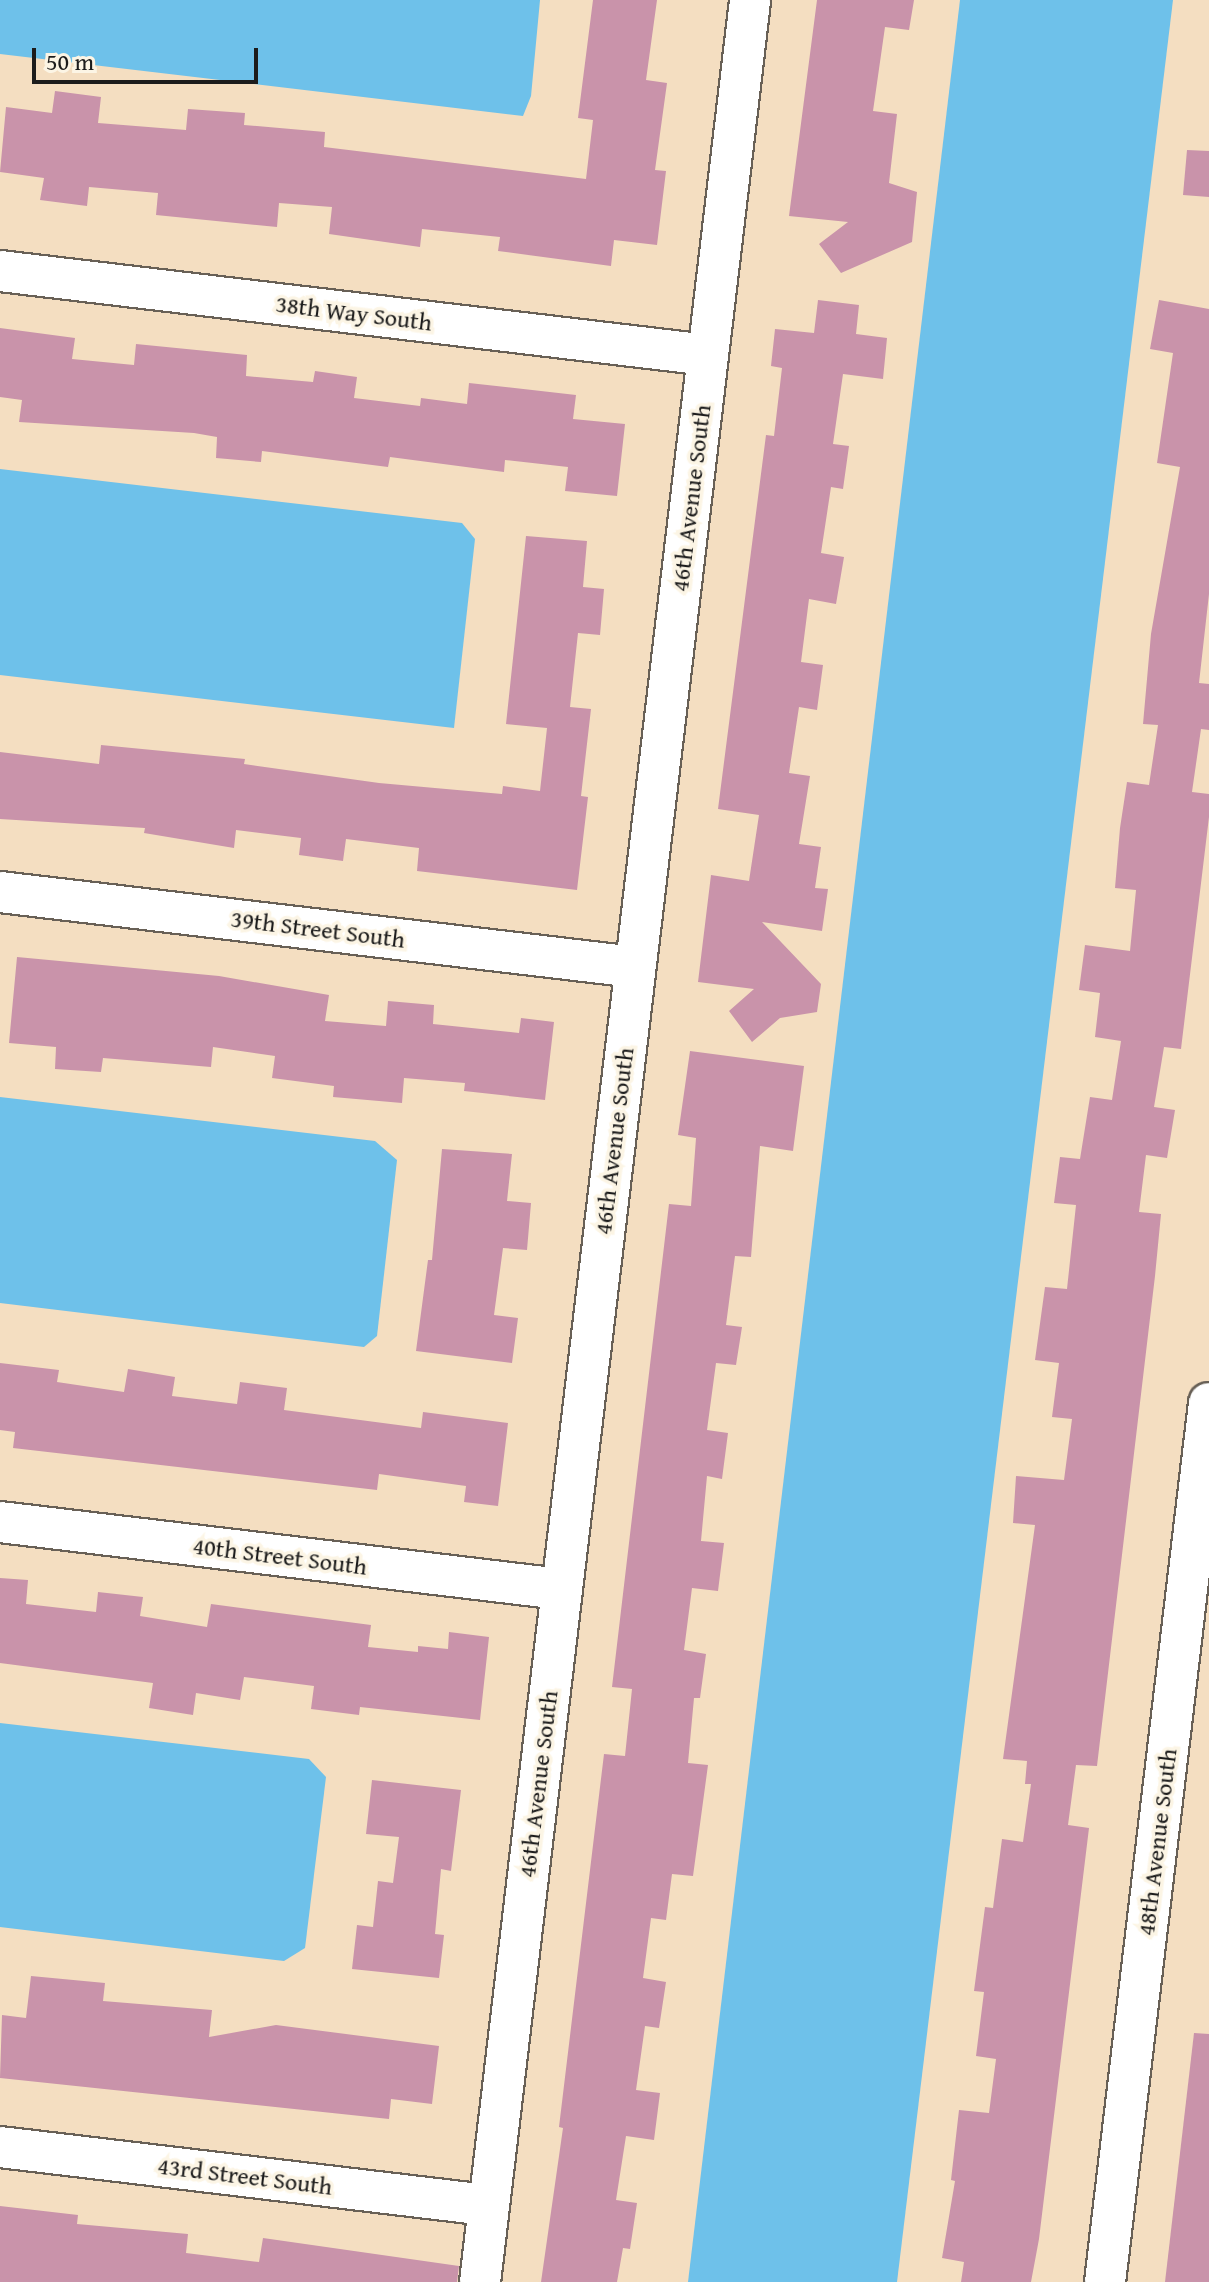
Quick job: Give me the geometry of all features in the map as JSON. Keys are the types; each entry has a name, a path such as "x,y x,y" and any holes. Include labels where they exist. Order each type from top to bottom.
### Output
{"street":[{"name":"46th Avenue South","path":"480,2282 750,0"},
{"name":"38th Way South","path":"0,271 708,355"},
{"name":"39th Street South","path":"0,892 635,967"},
{"name":"48th Avenue South","path":"1105,2282 1209,1403"},
{"name":"40th Street South","path":"0,1522 560,1589"},
{"name":"43rd Street South","path":"0,2147 489,2205"}],"water":[{"path":"0,0 540,0 531,96 523,116 0,54"},
{"path":"960,0 1173,0 897,2282 688,2282"},
{"path":"0,469 462,523 475,539 454,728 0,675"},
{"path":"0,1097 375,1141 397,1160 377,1336 364,1347 0,1303"},
{"path":"0,1723 309,1759 326,1777 305,1948 284,1961 0,1927"}],"building":[{"path":"593,0 657,0 646,80 667,83 655,170 666,171 657,245 614,240 611,266 498,251 500,237 422,229 420,247 329,234 332,207 279,203 277,227 156,215 158,193 89,187 87,206 40,200 44,178 0,172 6,107 52,113 55,91 101,97 98,123 186,130 188,109 245,113 244,125 325,132 324,147 586,179 593,120 578,118"},
{"path":"817,0 914,0 909,30 885,27 873,111 897,114 889,183 917,192 912,242 841,273 819,244 848,222 789,216"},
{"path":"1187,150 1209,151 1209,197 1183,195"},
{"path":"818,300 859,305 856,334 887,338 883,379 843,374 833,444 849,446 843,489 831,487 821,553 844,557 836,604 809,599 801,662 823,665 817,710 799,707 789,773 810,776 799,844 821,847 815,888 828,889 822,931 762,922 821,984 817,1012 780,1018 752,1042 729,1011 754,989 698,982 711,875 749,881 759,815 718,809 766,435 774,436 782,368 771,366 775,329 814,333"},
{"path":"1159,300 1209,309 1209,594 1199,683 1209,684 1209,730 1201,729 1192,792 1209,794 1209,817 1181,1049 1164,1047 1154,1107 1175,1110 1167,1158 1146,1155 1139,1212 1161,1214 1155,1276 1097,1766 1076,1765 1068,1825 1089,1828 1039,2239 1031,2282 961,2282 964,2262 942,2258 955,2181 951,2180 959,2110 989,2113 996,2059 976,2056 984,1992 974,1991 985,1907 993,1908 1002,1839 1023,1842 1031,1784 1025,1784 1027,1761 1003,1759 1035,1525 1013,1523 1016,1476 1064,1480 1072,1419 1052,1417 1059,1363 1035,1360 1045,1287 1067,1289 1076,1205 1054,1203 1060,1157 1080,1159 1090,1097 1112,1100 1121,1041 1095,1037 1100,993 1079,990 1085,945 1130,951 1136,890 1115,888 1120,828 1127,782 1149,785 1158,725 1143,724 1151,634 1180,467 1157,463 1173,353 1150,349"},
{"path":"0,328 75,338 72,359 134,365 136,344 247,355 246,376 313,382 315,371 357,377 354,398 420,406 421,398 467,404 469,383 576,395 573,419 625,424 617,496 565,491 568,467 505,460 504,472 390,457 388,467 262,451 261,462 216,458 217,437 194,433 19,422 22,400 0,397"},
{"path":"526,536 587,541 583,587 604,589 600,635 578,633 570,707 591,709 581,796 588,797 577,890 417,871 419,848 346,839 343,861 299,855 301,838 236,830 234,848 144,833 145,828 0,819 0,752 99,764 101,745 245,759 244,764 379,783 502,794 503,786 540,791 547,728 506,724"},
{"path":"17,957 219,976 329,995 325,1021 386,1026 388,1001 434,1005 433,1024 519,1033 521,1018 554,1022 545,1100 464,1091 465,1083 404,1078 402,1103 333,1097 334,1086 272,1078 275,1056 213,1047 211,1067 103,1058 101,1072 55,1069 56,1047 9,1043"},
{"path":"690,1051 804,1066 793,1151 760,1146 751,1257 735,1256 726,1325 742,1327 736,1365 716,1363 707,1430 728,1433 722,1479 707,1476 701,1541 724,1543 718,1591 692,1588 684,1650 706,1654 700,1698 694,1698 688,1763 708,1765 693,1876 672,1874 666,1920 651,1918 643,1978 666,1982 659,2028 645,2026 636,2090 660,2093 654,2140 626,2136 616,2200 637,2203 630,2249 623,2248 617,2282 541,2282 563,2128 559,2127 604,1754 625,1756 632,1689 612,1687 669,1204 691,1206 696,1138 678,1135"},
{"path":"442,1149 512,1154 507,1201 531,1203 527,1250 503,1248 494,1315 518,1318 512,1363 416,1351 428,1260 432,1260"},
{"path":"0,1363 59,1370 57,1382 124,1392 128,1369 175,1377 172,1396 237,1404 240,1382 287,1388 284,1410 421,1428 423,1412 508,1423 498,1506 464,1502 466,1486 379,1474 377,1490 13,1448 15,1432 0,1430"},
{"path":"0,1578 28,1580 26,1604 96,1612 98,1592 143,1597 140,1616 207,1627 211,1604 371,1625 368,1647 418,1652 418,1646 448,1649 449,1632 489,1637 480,1720 360,1707 359,1715 311,1709 314,1686 244,1677 240,1700 196,1693 193,1715 149,1708 153,1683 0,1663"},
{"path":"372,1780 461,1790 451,1871 441,1869 435,1934 444,1935 439,1978 352,1969 357,1925 373,1927 378,1881 393,1883 399,1837 366,1834"},
{"path":"31,1976 105,1983 103,2001 212,2010 209,2037 276,2025 439,2046 432,2104 391,2099 389,2119 0,2078 2,2015 26,2018"},
{"path":"1194,2033 1209,2034 1209,2282 1165,2282"},
{"path":"0,2206 78,2215 77,2224 188,2234 186,2253 259,2262 263,2238 459,2266 457,2282 0,2282"}]}
